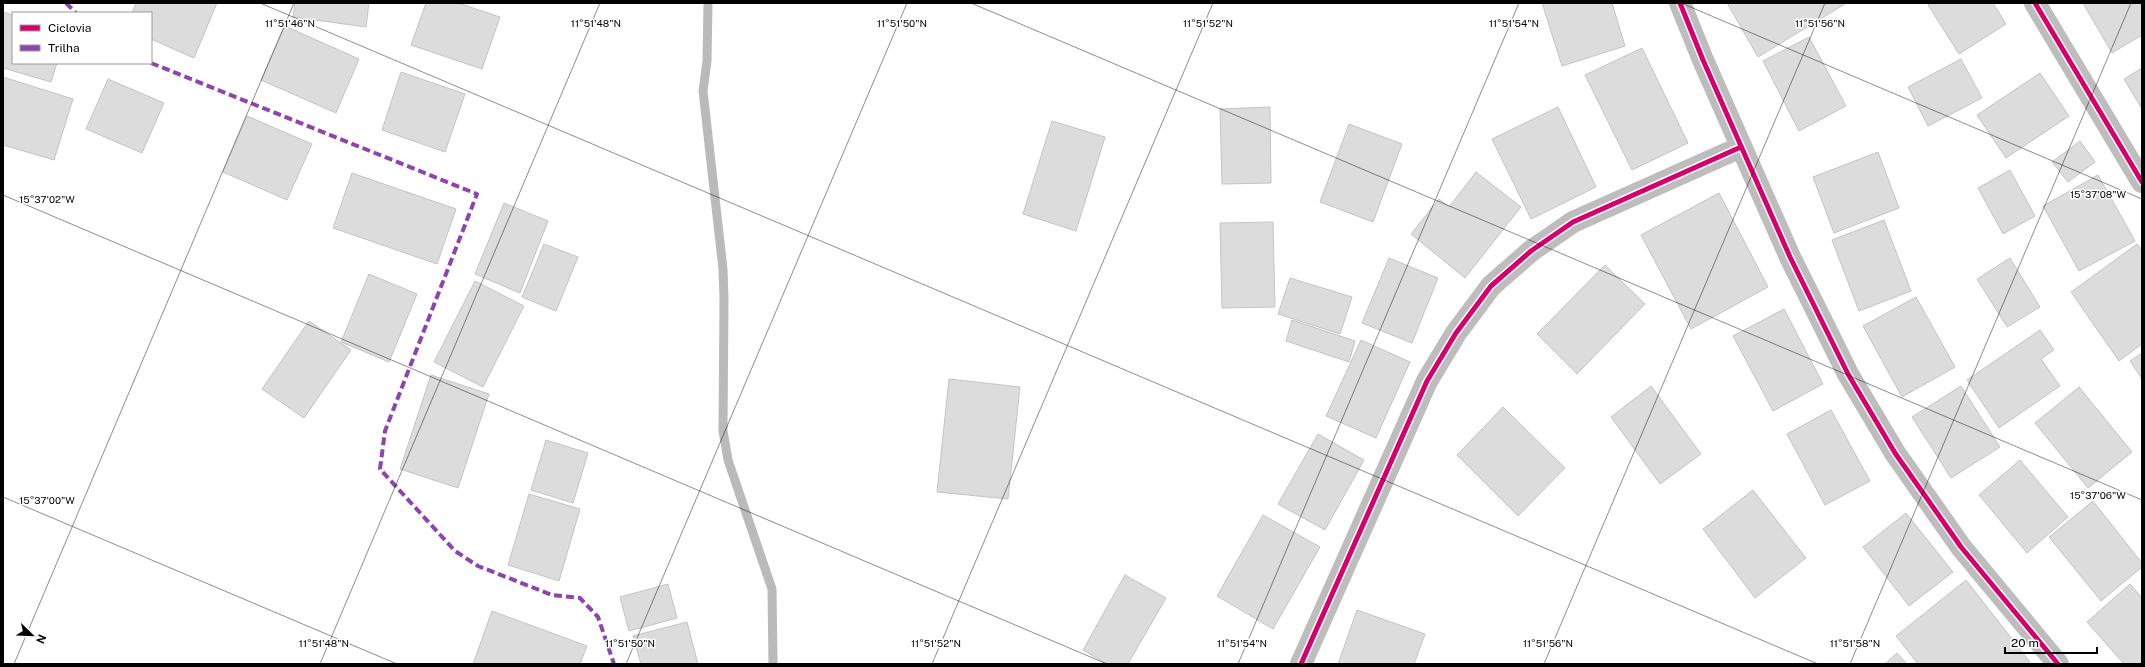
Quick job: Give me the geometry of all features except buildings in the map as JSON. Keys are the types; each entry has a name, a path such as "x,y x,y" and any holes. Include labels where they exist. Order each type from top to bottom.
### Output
{"street":[{"path":"1680,3 1741,147 1790,257 1848,374 1896,453 1961,547 2058,664"},
{"path":"2035,3 2142,182"},
{"path":"1301,664 1427,381 1456,333 1491,286 1531,251 1573,222 1741,147"}],"waterway":[{"path":"708,3 707,61 703,91 723,269 723,431 728,460 772,589 773,664"}],"marked path":[{"path":"66,3 75,12"},
{"path":"152,63 477,194 385,431 380,469 455,551 478,566 552,595 580,598 598,617 614,664"}],"cycle path":[{"path":"1680,3 1703,60 1790,257 1848,374 1895,453 1961,547 2058,664"},
{"path":"2035,3 2142,182"},
{"path":"1301,664 1427,381 1456,333 1491,286 1531,251 1573,222 1741,147"}]}
